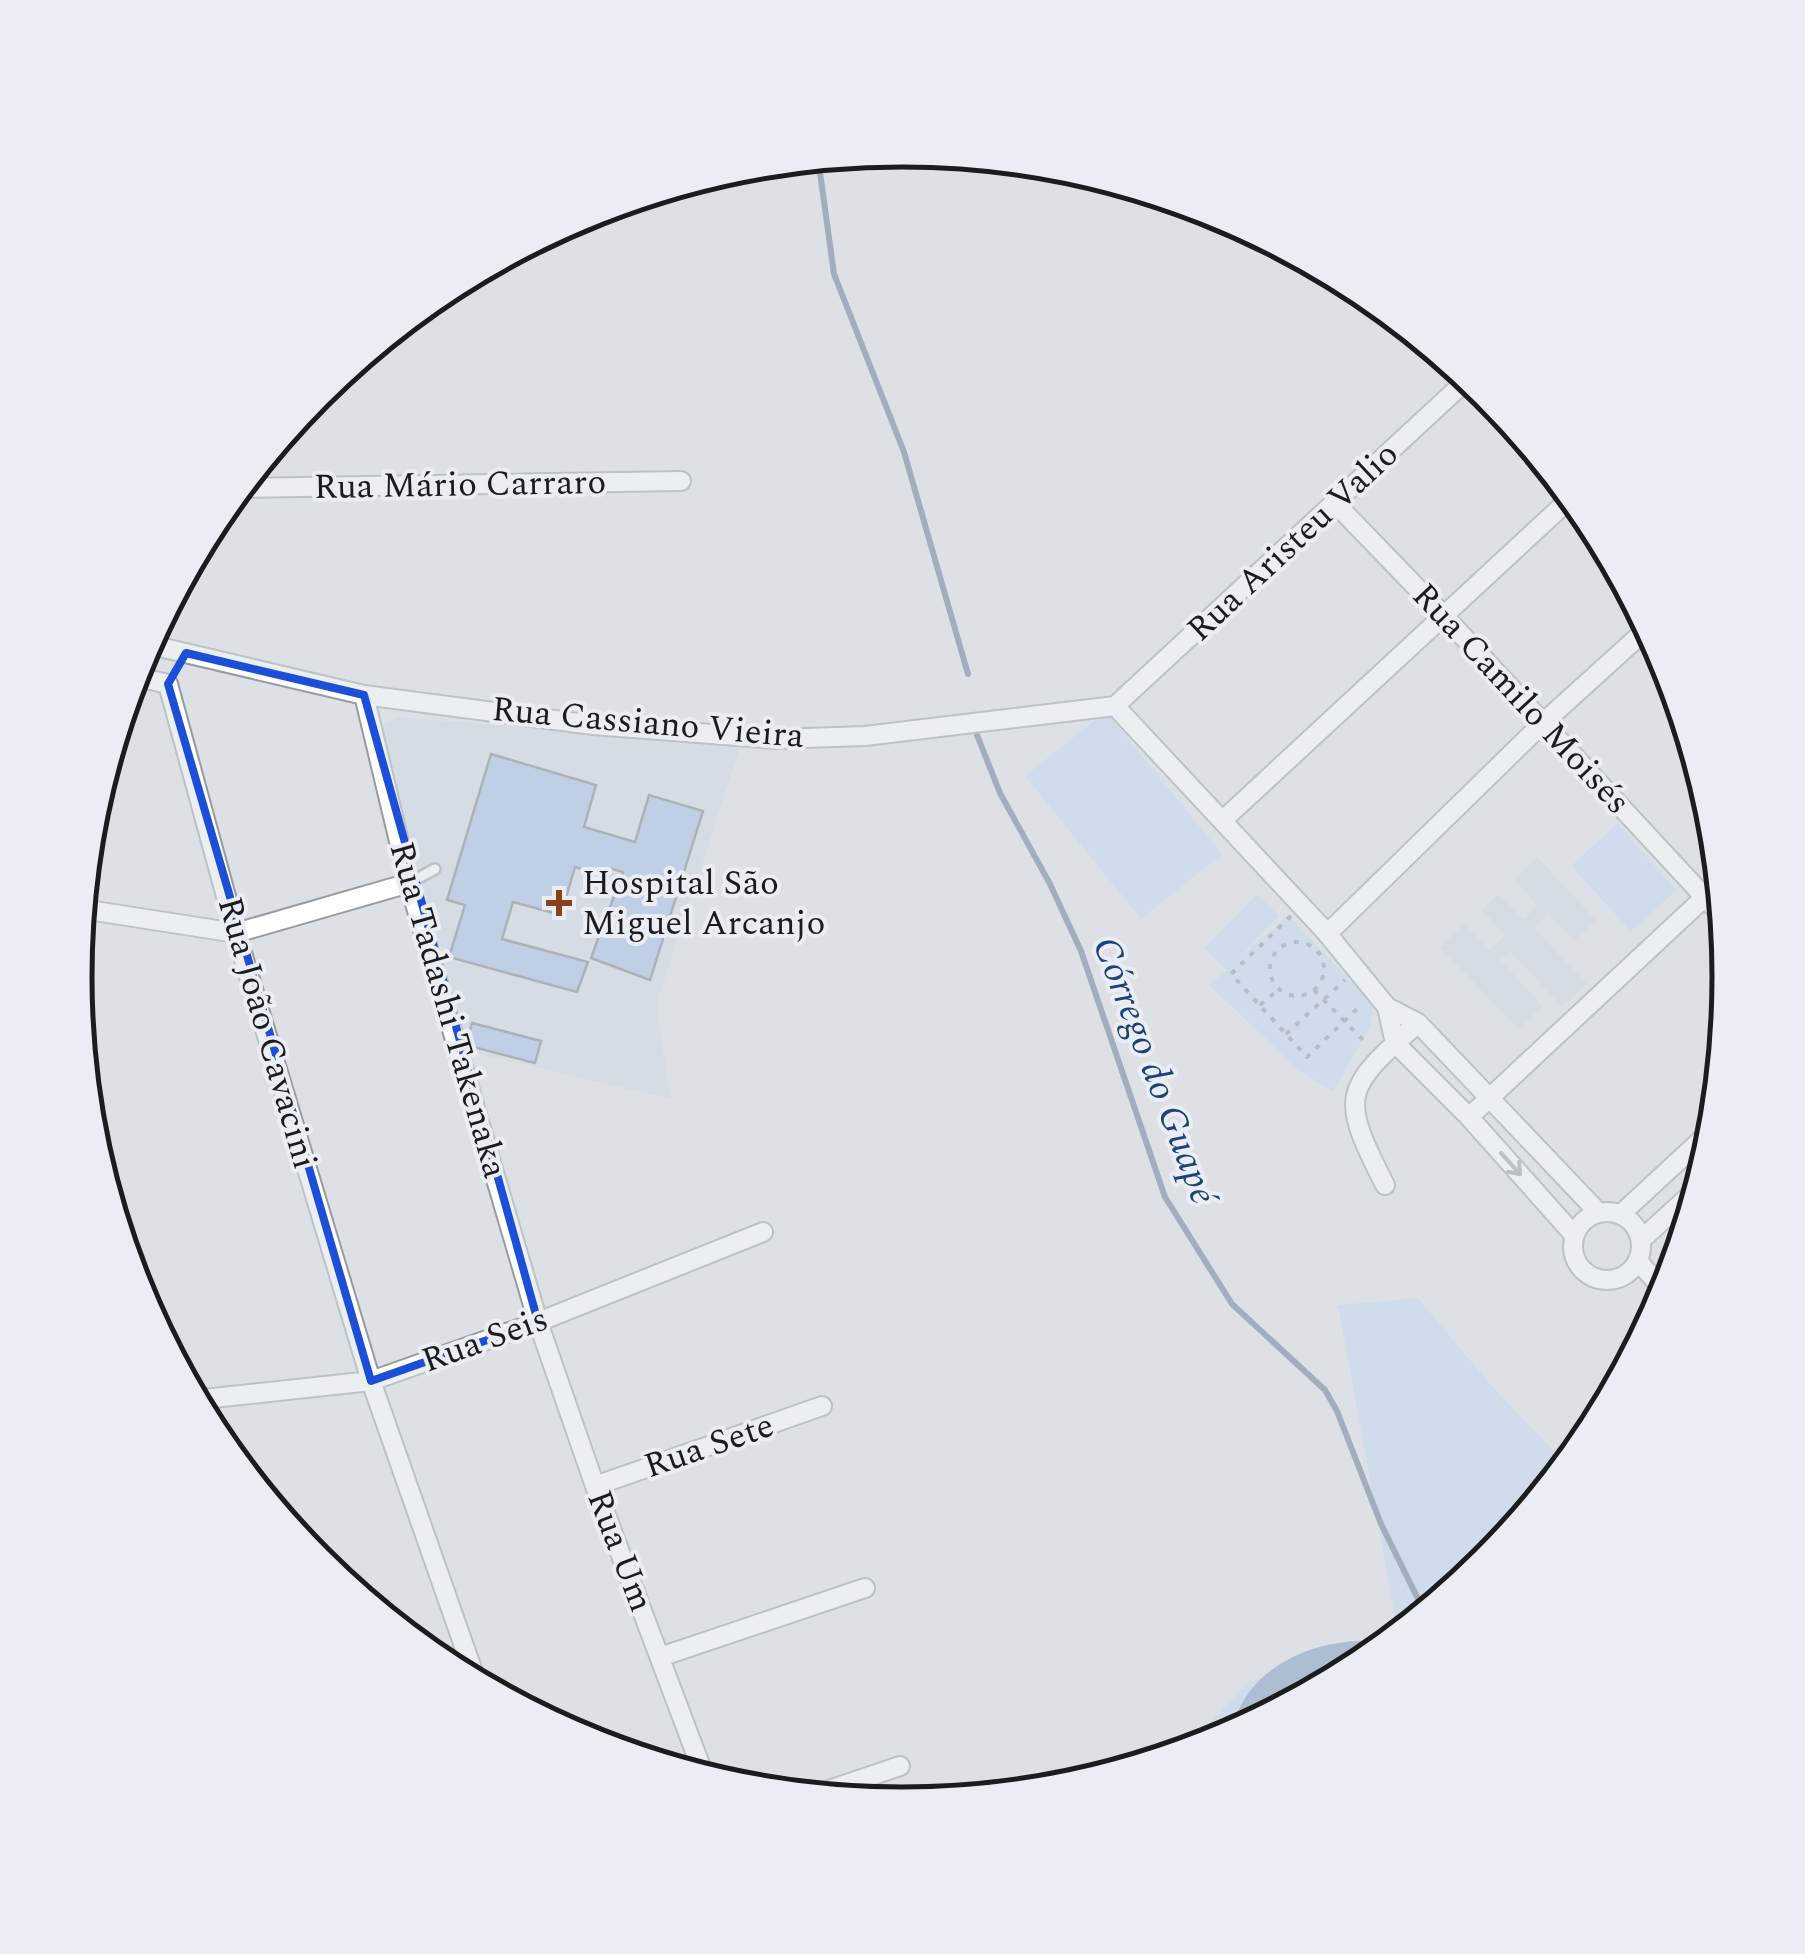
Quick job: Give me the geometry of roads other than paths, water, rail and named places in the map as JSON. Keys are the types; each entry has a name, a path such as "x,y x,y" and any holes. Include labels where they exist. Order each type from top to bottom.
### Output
{"street":[{"name":"Rua Aristeu Valio","path":"1115,706 1458,388"},
{"name":"Rua Mário Carraro","path":"257,488 681,481"},
{"name":"Rua Camilo Moisés","path":"1336,504 1709,900"},
{"path":"1223,820 1561,507"},
{"path":"1327,934 1543,723 1637,637"},
{"name":"Rua Cassiano Vieira","path":"163,648 364,695 593,725 778,739 864,736 1115,706"},
{"path":"149,680 168,684 186,653"},
{"name":"Rua João Cavacini","path":"168,684 236,933 371,1381 469,1660"},
{"name":"Rua Tadashi Takenaka","path":"364,695 409,883 538,1322"},
{"path":"1115,706 1302,906 1387,1007 1418,1023 1598,1212"},
{"path":"95,911 236,933 409,883"},
{"path":"1469,1117 1708,893"},
{"path":"1387,1007 1395,1043 1469,1117 1574,1235"},
{"path":"1384,1185 1359,1135 1354,1096 1361,1078 1418,1023"},
{"path":"1621,1214 1694,1146"},
{"path":"1642,1240 1680,1205"},
{"path":"1598,1212 1621,1214 1638,1229 1642,1240 1638,1262 1622,1277 1611,1280 1589,1276 1574,1258 1574,1235 1579,1225 1598,1212"},
{"name":"Rua Seis","path":"211,1398 371,1381 538,1322 764,1232"},
{"path":"1638,1262 1654,1279"},
{"name":"Rua Um","path":"538,1322 698,1760"},
{"name":"Rua Sete","path":"595,1486 822,1406"},
{"path":"660,1658 865,1588"},
{"path":"845,1785 900,1766"}],"lane":[{"path":"409,883 435,869"}],"waterway":[{"name":"Córrego do Guapé","path":"820,172 834,274 904,452 968,674"},
{"name":"Córrego do Guapé","path":"977,735 1000,793 1081,951 1165,1197 1232,1304 1325,1390 1381,1524 1419,1601"},
{"path":"1266,1700 1284,1682 1334,1662"}],"place":[{"name":"Hospital São Miguel Arcanjo","path":"559,903"}]}
